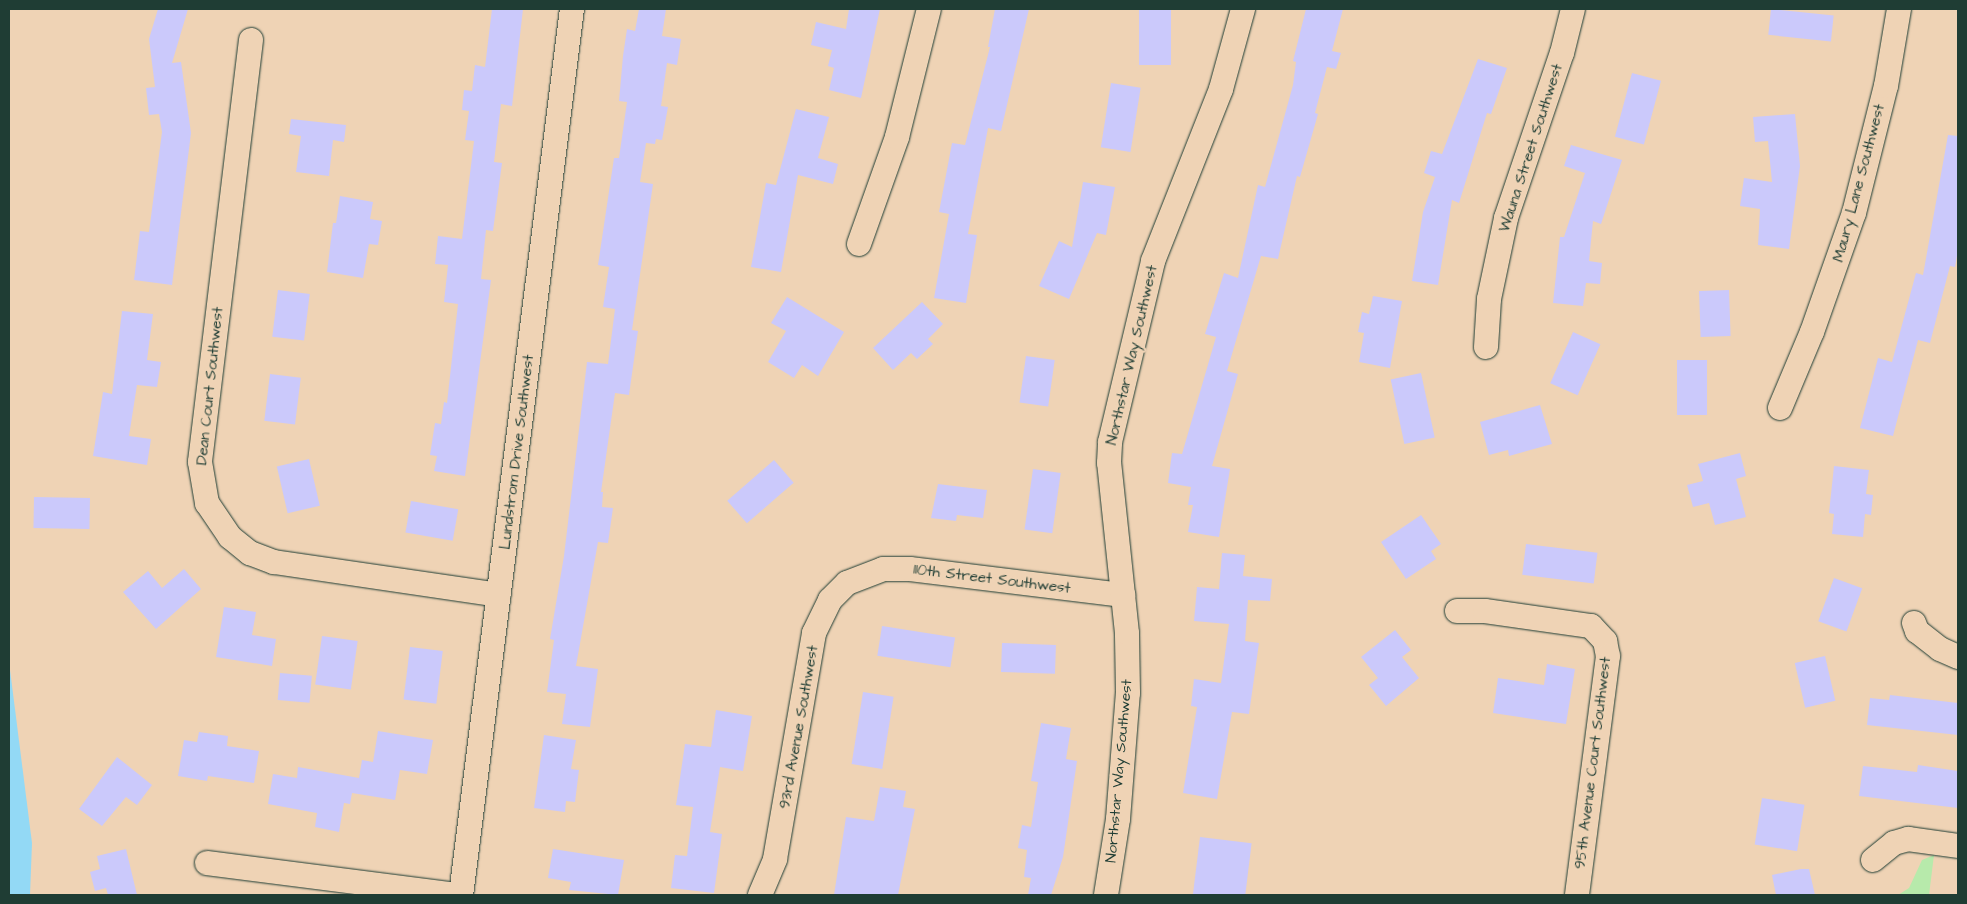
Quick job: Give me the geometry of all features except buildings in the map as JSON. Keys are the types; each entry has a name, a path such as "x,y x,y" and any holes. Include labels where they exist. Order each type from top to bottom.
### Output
{"street":[{"name":"Lundstrom Drive Southwest","path":"460,895 572,9"},
{"path":"859,244 898,138 929,9"},
{"name":"Northstar Way Southwest","path":"1106,895 1118,819 1128,693 1123,595 1109,463 1115,414 1153,261 1221,89 1243,9"},
{"name":"Wauna Street Southwest","path":"1486,347 1489,300 1506,218 1562,53 1573,9"},
{"name":"Maury Lane Southwest","path":"1780,408 1812,332 1854,213 1886,86 1899,9"},
{"name":"Dean Court Southwest","path":"251,40 200,462 207,503 230,537 250,552 274,562 499,595"},
{"name":"110th Street Southwest","path":"862,574 883,569 952,572 1123,595"},
{"name":"93rd Avenue Southwest","path":"760,895 775,859 814,633 830,600 847,583 862,574"},
{"name":"95th Avenue Court Southwest","path":"1456,611 1485,611 1591,626 1605,641 1608,656 1576,895"},
{"path":"1914,623 1917,631 1940,649 1958,657"},
{"path":"1873,860 1894,843 1908,839 1958,846"},
{"path":"206,864 460,895"}],"green space":[{"path":"1934,855 1929,895 1898,895 1909,888 1922,860"}],"water":[{"path":"9,662 32,843 30,895 9,895"}]}
